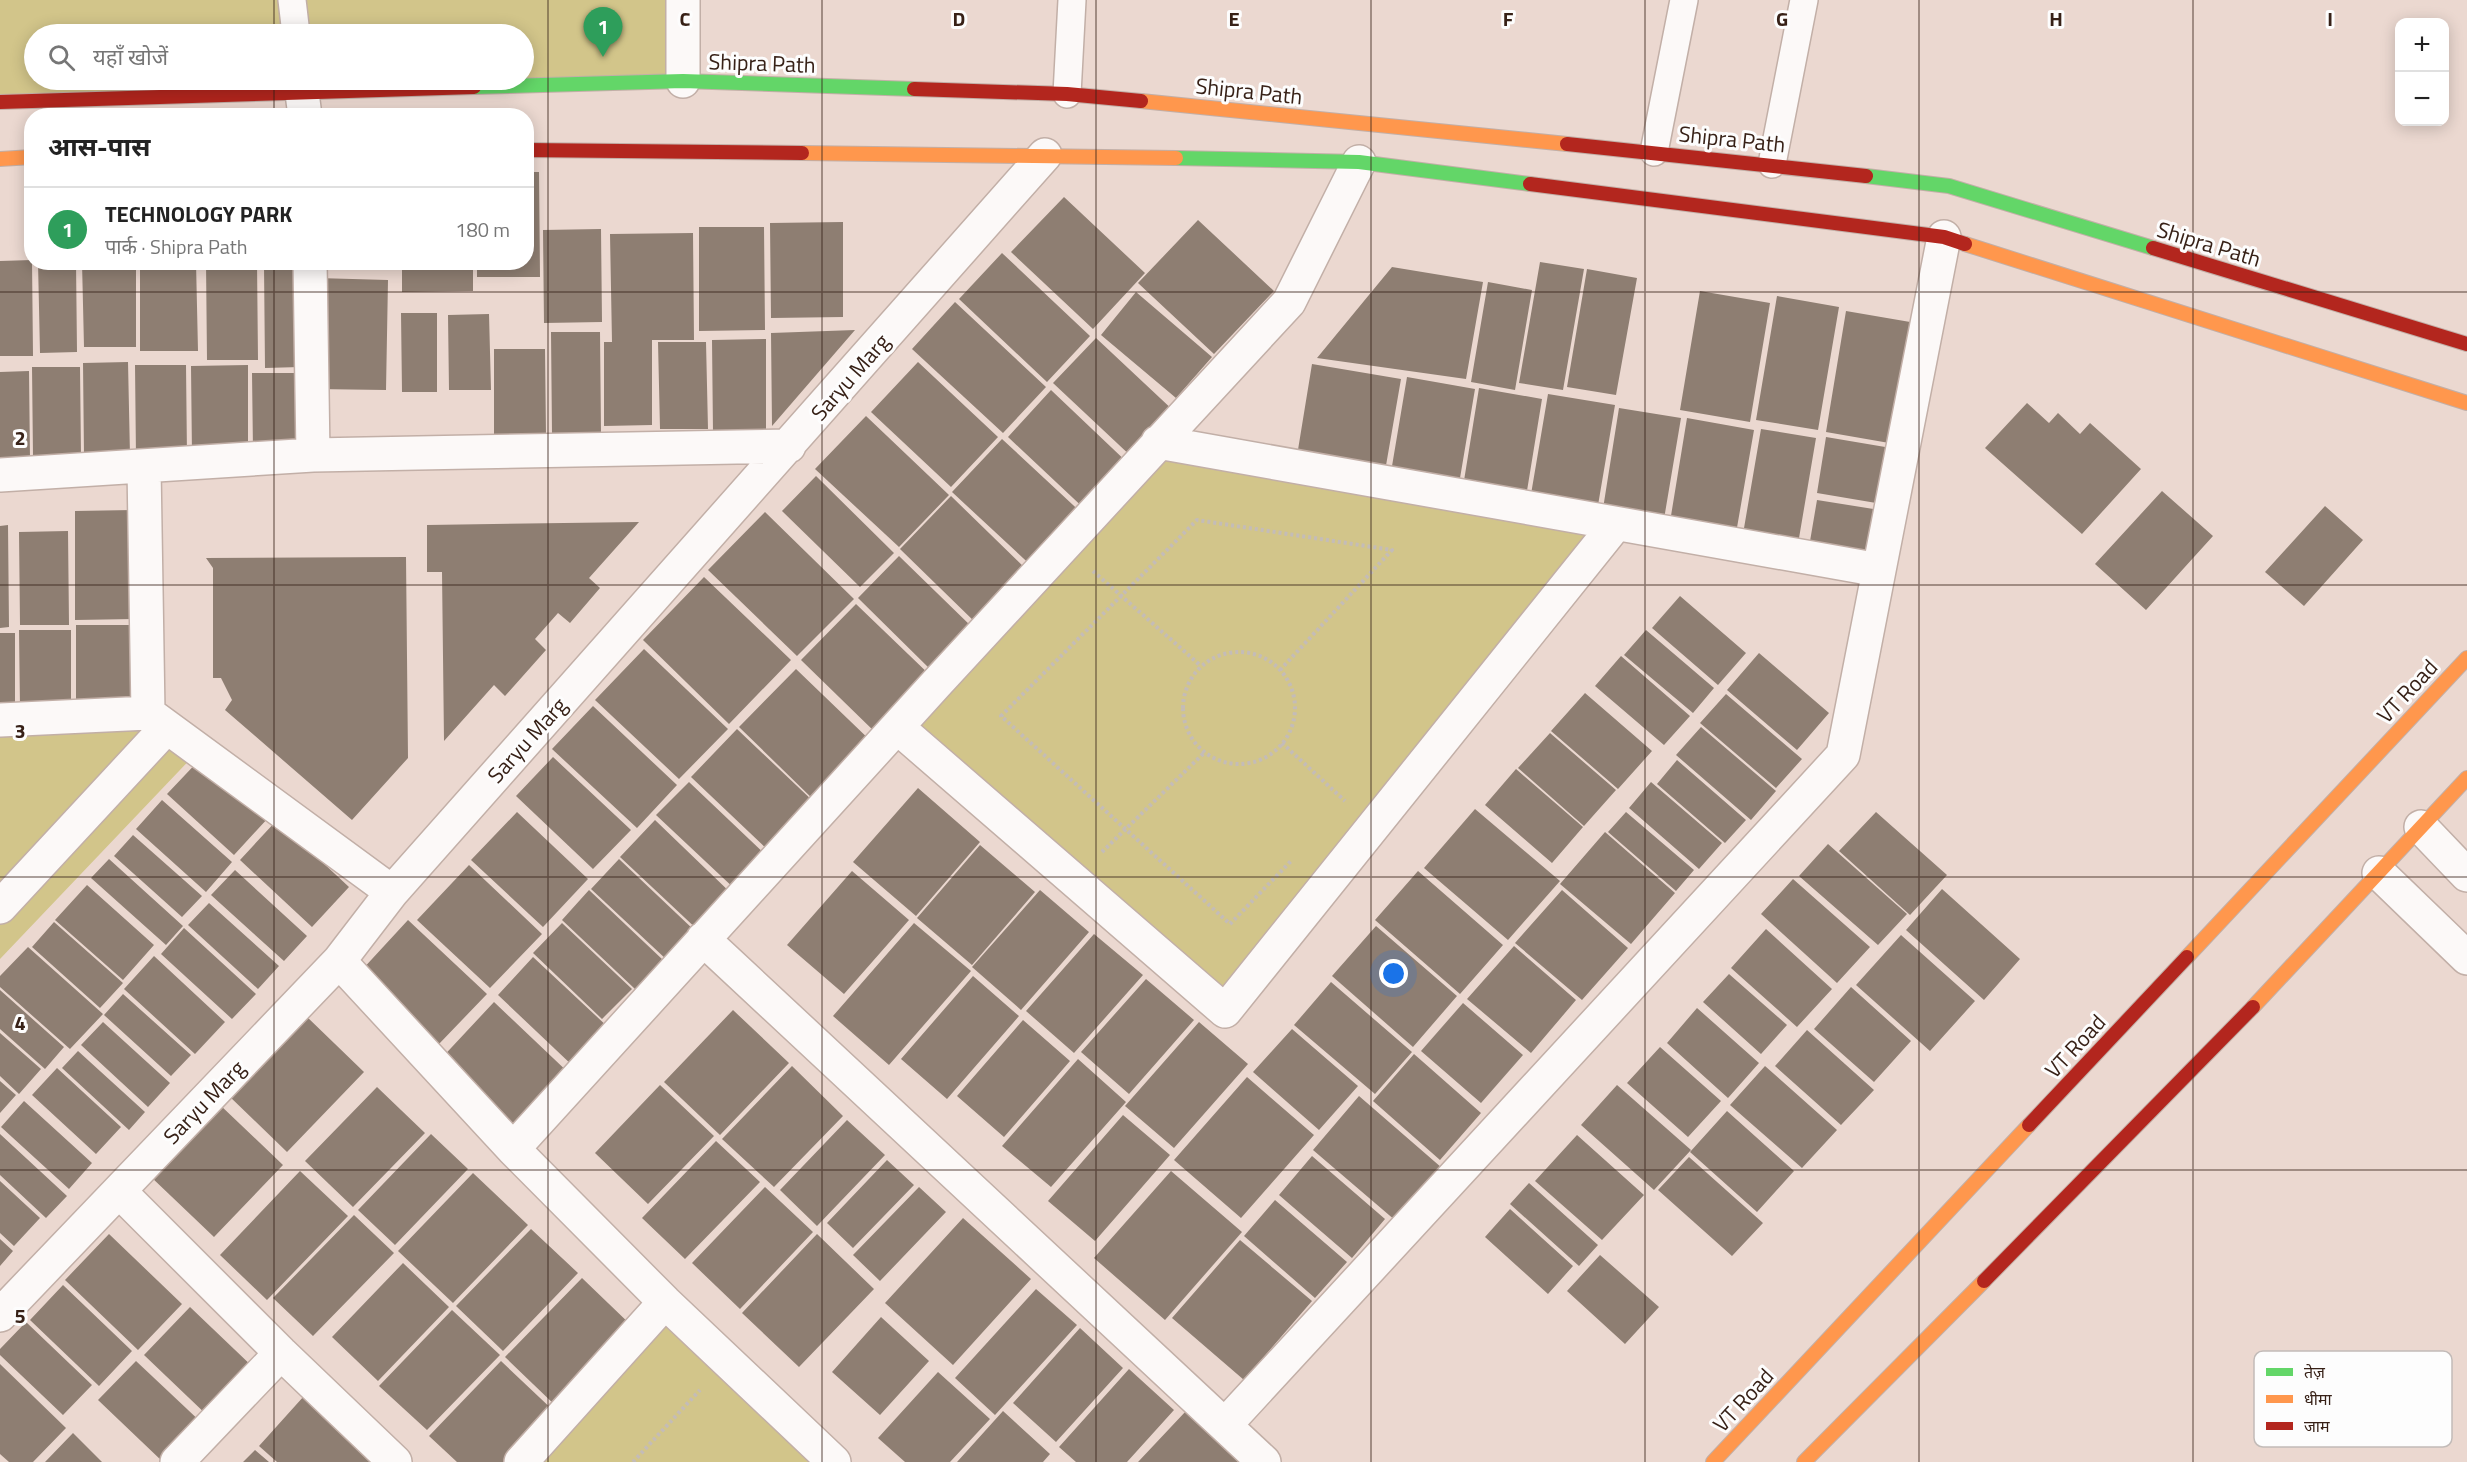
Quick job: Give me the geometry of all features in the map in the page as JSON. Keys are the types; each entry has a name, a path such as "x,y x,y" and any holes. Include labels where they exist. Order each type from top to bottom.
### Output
{"street":[{"path":"682,0 683,81"},
{"name":"Shipra Path","path":"534,87 683,81 1067,94 1772,164 1949,186 2467,344"},
{"name":"Shipra Path","path":"0,102 303,96 455,90"},
{"path":"534,150 1359,162 1944,237 2467,403"},
{"name":"Saryu Marg","path":"0,1315 339,961 392,892 1045,156"},
{"path":"0,159 24,158"},
{"path":"513,1149 1064,544 1289,302 1359,162"},
{"path":"1225,1425 1843,755 1944,237"},
{"path":"310,270 313,455"},
{"path":"1158,442 1879,570"},
{"path":"0,475 313,455 789,446"},
{"path":"0,907 158,720 144,467"},
{"path":"897,727 1225,1011 1616,524"},
{"name":"VT Road","path":"1713,1462 2467,658"},
{"path":"0,720 158,720 392,892"},
{"path":"1804,1462 2219,1044 2467,777"},
{"path":"2421,827 2467,875"},
{"path":"2379,873 2467,958"},
{"path":"703,939 1264,1462"},
{"path":"339,961 513,1149 665,1302 834,1462"},
{"path":"119,1191 280,1353 395,1462"},
{"path":"520,1462 665,1302"},
{"path":"177,1462 280,1353"}],"lane":[{"path":"292,0 295,24"},
{"path":"1067,94 1072,0"},
{"path":"1654,152 1684,0"},
{"path":"1772,164 1804,0"}],"path":[{"path":"1281,670 1392,550 1197,520 1001,716 1230,924 1297,855"},
{"path":"1064,544 1201,666"},
{"path":"1232,652 1250,653 1267,659 1281,670 1290,683 1295,714 1291,729 1282,743 1270,755 1254,762 1237,764 1220,761 1204,753 1193,741 1185,727 1182,710 1184,694 1190,679 1201,666 1215,657 1232,652"},
{"path":"1282,743 1346,803"},
{"path":"1073,879 1204,753"},
{"path":"633,1462 727,1361"}],"shaded area":[{"path":"0,0 682,0 683,81 534,86 534,24 24,24 24,90 390,90 0,102"},
{"path":"1158,442 1616,524 1225,1011 897,727"},
{"path":"148,713 199,750 0,959 0,720"},
{"path":"665,1302 834,1462 524,1462"}],"building":[{"path":"534,172 539,172 540,277 477,277 477,270 534,270"},
{"path":"1064,197 1145,273 1093,329 1011,252"},
{"path":"1198,220 1274,291 1214,354 1138,283"},
{"path":"843,222 843,317 771,318 770,223"},
{"path":"699,227 764,227 765,330 699,331"},
{"path":"601,229 602,322 544,323 543,230"},
{"path":"693,233 694,340 652,340 652,425 604,426 604,342 612,342 610,234"},
{"path":"1002,253 1090,336 1047,382 959,299"},
{"path":"24,260 24,270 32,270 33,356 0,356 0,261"},
{"path":"1540,262 1584,269 1563,390 1519,383"},
{"path":"1392,267 1483,282 1466,379 1317,358"},
{"path":"1587,269 1637,278 1616,395 1567,387"},
{"path":"38,270 76,270 77,352 40,353"},
{"path":"82,270 136,270 136,347 84,347"},
{"path":"140,270 196,270 198,351 140,351"},
{"path":"206,270 257,270 258,360 207,360"},
{"path":"264,270 299,270 300,367 265,368"},
{"path":"402,270 473,270 473,291 402,292"},
{"path":"317,278 388,280 386,390 315,389"},
{"path":"1488,282 1532,290 1515,390 1471,382"},
{"path":"1700,291 1770,303 1750,422 1680,410"},
{"path":"1136,292 1212,357 1176,398 1101,335"},
{"path":"1777,296 1839,307 1818,430 1756,420"},
{"path":"955,302 1046,387 1003,433 912,349"},
{"path":"1846,311 1916,323 1895,444 1826,432"},
{"path":"401,313 437,313 437,392 402,392"},
{"path":"489,314 491,390 449,390 448,315"},
{"path":"855,330 772,426 771,333"},
{"path":"551,332 600,332 601,434 552,434"},
{"path":"1096,338 1176,413 1134,459 1053,383"},
{"path":"766,339 766,432 713,433 712,340"},
{"path":"658,342 706,342 708,429 660,429"},
{"path":"494,349 545,349 546,436 494,437"},
{"path":"128,362 130,456 84,456 83,363"},
{"path":"918,362 998,437 951,487 871,412"},
{"path":"1312,364 1401,379 1384,477 1296,462"},
{"path":"135,365 186,365 187,457 136,458"},
{"path":"248,365 248,456 192,456 191,366"},
{"path":"32,367 80,367 81,457 33,457"},
{"path":"29,371 30,460 0,461 0,372"},
{"path":"252,373 306,373 306,451 253,451"},
{"path":"1407,377 1475,389 1458,490 1390,478"},
{"path":"1479,388 1542,399 1525,503 1462,493"},
{"path":"1051,390 1132,467 1089,513 1008,437"},
{"path":"1548,394 1615,405 1596,517 1529,506"},
{"path":"2027,403 2049,423 2058,413 2080,434 2090,423 2141,469 2082,534 1985,448"},
{"path":"1619,408 1681,418 1663,525 1602,515"},
{"path":"866,416 949,495 899,547 815,469"},
{"path":"1687,418 1754,430 1735,539 1669,528"},
{"path":"1761,429 1816,438 1798,544 1743,534"},
{"path":"1826,437 1897,449 1888,505 1817,493"},
{"path":"1002,439 1087,518 1037,571 952,492"},
{"path":"816,476 894,553 860,587 782,511"},
{"path":"2162,491 2213,536 2146,610 2095,564"},
{"path":"951,496 1029,572 978,625 900,549"},
{"path":"1817,500 1886,511 1877,564 1808,553"},
{"path":"2325,506 2363,540 2304,606 2265,572"},
{"path":"133,510 134,619 75,620 75,511"},
{"path":"765,512 854,599 797,656 708,570"},
{"path":"639,522 589,578 600,588 570,623 558,613 535,639 546,650 505,696 494,685 444,741 442,572 427,572 427,525"},
{"path":"8,525 9,627 0,628 0,526"},
{"path":"68,531 69,625 20,625 19,532"},
{"path":"899,556 974,629 932,671 858,598"},
{"path":"406,557 408,758 352,820 225,710 232,700 221,678 213,678 213,568 206,558"},
{"path":"704,577 791,660 729,724 643,640"},
{"path":"1680,596 1746,653 1718,685 1652,628"},
{"path":"856,604 934,679 878,735 801,660"},
{"path":"76,625 138,625 139,705 76,705"},
{"path":"19,630 71,630 71,708 20,708"},
{"path":"1646,630 1714,688 1693,713 1624,655"},
{"path":"0,633 15,633 15,708 0,708"},
{"path":"644,649 728,729 679,779 595,700"},
{"path":"1759,653 1829,713 1797,750 1727,690"},
{"path":"1621,656 1690,716 1664,745 1595,686"},
{"path":"796,669 875,745 818,804 739,727"},
{"path":"1585,693 1652,751 1618,789 1551,731"},
{"path":"1726,694 1802,759 1776,788 1700,723"},
{"path":"593,706 677,785 637,828 552,749"},
{"path":"1701,727 1776,791 1751,820 1676,755"},
{"path":"737,729 816,804 770,852 691,777"},
{"path":"1550,733 1616,790 1584,826 1518,768"},
{"path":"203,756 269,817 234,855 167,794"},
{"path":"553,757 631,830 593,869 516,796"},
{"path":"1677,760 1746,820 1725,843 1657,784"},
{"path":"1516,769 1583,827 1552,863 1485,805"},
{"path":"689,782 768,857 737,891 656,815"},
{"path":"1651,782 1722,843 1699,869 1629,808"},
{"path":"918,788 980,842 916,916 853,862"},
{"path":"162,800 232,862 206,892 136,829"},
{"path":"1475,809 1560,881 1508,940 1424,868"},
{"path":"517,812 588,879 543,927 471,860"},
{"path":"1626,812 1694,870 1676,891 1608,832"},
{"path":"1876,812 1947,875 1910,915 1839,851"},
{"path":"277,820 349,887 312,927 240,860"},
{"path":"655,820 735,897 701,933 620,857"},
{"path":"1605,832 1675,893 1631,944 1560,884"},
{"path":"133,835 202,896 182,917 114,856"},
{"path":"1828,844 1907,914 1878,945 1799,876"},
{"path":"980,845 1035,892 972,965 917,918"},
{"path":"109,859 183,926 166,945 91,878"},
{"path":"619,859 695,931 667,960 591,889"},
{"path":"469,865 542,934 490,988 417,920"},
{"path":"235,870 307,936 284,961 211,895"},
{"path":"852,871 909,920 844,994 787,945"},
{"path":"1418,871 1503,945 1460,994 1375,920"},
{"path":"1793,879 1870,947 1837,983 1761,914"},
{"path":"87,885 154,945 123,980 55,920"},
{"path":"1942,889 2020,959 1984,1000 1906,930"},
{"path":"589,890 663,960 635,989 562,920"},
{"path":"1040,890 1089,932 1021,1010 972,967"},
{"path":"1562,890 1628,948 1582,1000 1515,943"},
{"path":"209,903 279,966 258,989 188,925"},
{"path":"408,920 487,994 438,1045 360,972"},
{"path":"54,922 123,983 100,1008 32,947"},
{"path":"562,923 632,989 602,1019 533,953"},
{"path":"914,923 971,971 889,1065 833,1016"},
{"path":"1376,926 1457,996 1413,1047 1332,976"},
{"path":"184,928 256,994 232,1019 161,954"},
{"path":"1766,929 1832,989 1797,1027 1731,968"},
{"path":"1094,934 1143,975 1074,1053 1026,1011"},
{"path":"1901,935 1975,1001 1930,1051 1856,985"},
{"path":"1514,946 1576,1000 1531,1053 1467,999"},
{"path":"28,947 103,1014 70,1049 0,987 0,976"},
{"path":"154,956 225,1022 195,1054 124,989"},
{"path":"533,957 610,1029 574,1067 498,995"},
{"path":"1729,974 1787,1025 1761,1054 1703,1002"},
{"path":"973,976 1019,1016 947,1099 901,1059"},
{"path":"1146,979 1194,1020 1129,1094 1081,1052"},
{"path":"1331,982 1412,1052 1375,1094 1294,1025"},
{"path":"1851,987 1911,1041 1874,1082 1814,1029"},
{"path":"0,990 64,1047 45,1069 0,1029"},
{"path":"123,994 191,1055 171,1076 104,1015"},
{"path":"494,1002 573,1077 516,1137 437,1063"},
{"path":"1463,1003 1523,1055 1481,1103 1421,1051"},
{"path":"1697,1008 1759,1063 1728,1098 1667,1043"},
{"path":"733,1010 789,1063 720,1135 664,1082"},
{"path":"305,1015 364,1072 287,1152 228,1095"},
{"path":"1023,1020 1070,1061 1004,1137 957,1096"},
{"path":"103,1022 170,1083 148,1107 81,1045"},
{"path":"1199,1022 1248,1064 1174,1148 1125,1106"},
{"path":"1292,1029 1358,1086 1319,1130 1253,1072"},
{"path":"1807,1030 1874,1090 1841,1125 1775,1066"},
{"path":"0,1033 41,1069 19,1094 0,1076"},
{"path":"1660,1047 1721,1101 1688,1137 1627,1083"},
{"path":"78,1051 145,1112 129,1130 62,1068"},
{"path":"1414,1054 1481,1113 1440,1160 1373,1101"},
{"path":"1078,1059 1126,1102 1051,1187 1002,1146"},
{"path":"792,1066 843,1116 774,1187 722,1139"},
{"path":"1765,1066 1837,1130 1802,1168 1730,1105"},
{"path":"57,1068 121,1127 96,1154 32,1095"},
{"path":"1247,1077 1314,1135 1241,1218 1174,1160"},
{"path":"0,1081 16,1095 0,1113"},
{"path":"660,1085 714,1136 648,1204 595,1153"},
{"path":"1617,1085 1691,1150 1654,1190 1581,1125"},
{"path":"377,1087 425,1133 353,1207 305,1161"},
{"path":"1359,1096 1442,1168 1396,1221 1313,1150"},
{"path":"24,1101 92,1163 69,1189 1,1127"},
{"path":"219,1104 283,1165 214,1237 150,1176"},
{"path":"1727,1111 1794,1171 1757,1212 1690,1152"},
{"path":"1123,1115 1170,1155 1095,1241 1048,1201"},
{"path":"847,1120 885,1155 817,1226 780,1190"},
{"path":"0,1134 67,1196 46,1218 0,1175"},
{"path":"431,1134 468,1169 395,1245 358,1210"},
{"path":"1577,1135 1644,1195 1602,1240 1535,1181"},
{"path":"716,1141 760,1182 685,1259 642,1218"},
{"path":"1312,1156 1385,1219 1352,1258 1279,1195"},
{"path":"1689,1157 1763,1223 1732,1256 1658,1190"},
{"path":"887,1160 914,1185 853,1248 827,1223"},
{"path":"300,1171 348,1216 267,1300 220,1255"},
{"path":"1171,1171 1242,1232 1165,1320 1094,1258"},
{"path":"473,1173 528,1225 453,1303 398,1251"},
{"path":"0,1181 40,1218 14,1246 0,1233"},
{"path":"1529,1183 1598,1245 1579,1266 1510,1204"},
{"path":"765,1187 813,1232 740,1309 692,1263"},
{"path":"919,1187 946,1212 880,1281 853,1255"},
{"path":"1275,1200 1347,1262 1315,1298 1244,1236"},
{"path":"1510,1209 1573,1266 1548,1294 1485,1237"},
{"path":"354,1215 394,1253 313,1336 273,1298"},
{"path":"963,1218 1031,1279 953,1365 885,1303"},
{"path":"531,1229 578,1273 503,1351 456,1306"},
{"path":"109,1234 182,1304 138,1350 65,1280"},
{"path":"817,1234 874,1289 799,1367 742,1313"},
{"path":"0,1239 13,1251 0,1266"},
{"path":"1240,1240 1312,1301 1244,1380 1172,1318"},
{"path":"1600,1255 1659,1307 1625,1344 1567,1291"},
{"path":"403,1263 449,1307 378,1381 332,1337"},
{"path":"582,1278 634,1328 558,1408 505,1357"},
{"path":"63,1285 132,1351 99,1386 30,1320"},
{"path":"1036,1289 1077,1325 995,1415 955,1378"},
{"path":"190,1307 256,1370 210,1418 144,1355"},
{"path":"452,1310 500,1355 427,1430 379,1386"},
{"path":"881,1317 929,1361 880,1415 832,1372"},
{"path":"26,1322 92,1385 63,1415 0,1355 0,1349"},
{"path":"1080,1328 1123,1368 1056,1442 1013,1403"},
{"path":"136,1361 204,1425 163,1462 98,1400"},
{"path":"501,1361 557,1414 511,1462 457,1462 429,1436"},
{"path":"0,1364 66,1428 33,1462 9,1462 0,1454"},
{"path":"1129,1369 1174,1410 1127,1462 1076,1462 1059,1447"},
{"path":"938,1372 990,1419 950,1462 905,1462 878,1438"},
{"path":"304,1396 371,1462 277,1462 259,1446"},
{"path":"1003,1411 1050,1454 1043,1462 957,1462"},
{"path":"1186,1411 1243,1462 1138,1462"},
{"path":"73,1433 102,1462 45,1462"},
{"path":"255,1450 269,1462 243,1462"}],"traffic: fast":[{"path":"534,85 683,81 914,89"},
{"path":"1176,158 1359,162 1530,184"},
{"path":"1866,176 1949,186 2153,248"}],"traffic: slow":[{"path":"1141,101 1567,144"},
{"path":"802,153 1176,158"},
{"path":"0,159 24,158"},
{"path":"1965,244 2467,403"},
{"path":"2187,957 2467,658"},
{"path":"2253,1007 2467,778"},
{"path":"1713,1462 2029,1125"},
{"path":"1804,1462 1984,1281"}],"traffic: jam":[{"path":"914,89 1067,94 1141,101"},
{"path":"0,102 379,90"},
{"path":"1567,144 1866,176"},
{"path":"534,150 802,153"},
{"path":"1530,184 1944,237 1965,244"},
{"path":"2153,248 2467,344"},
{"path":"2029,1125 2187,957"},
{"path":"1984,1281 2253,1007"}],"place":[{"name":"TECHNOLOGY PARK","path":"603,57"}]}
